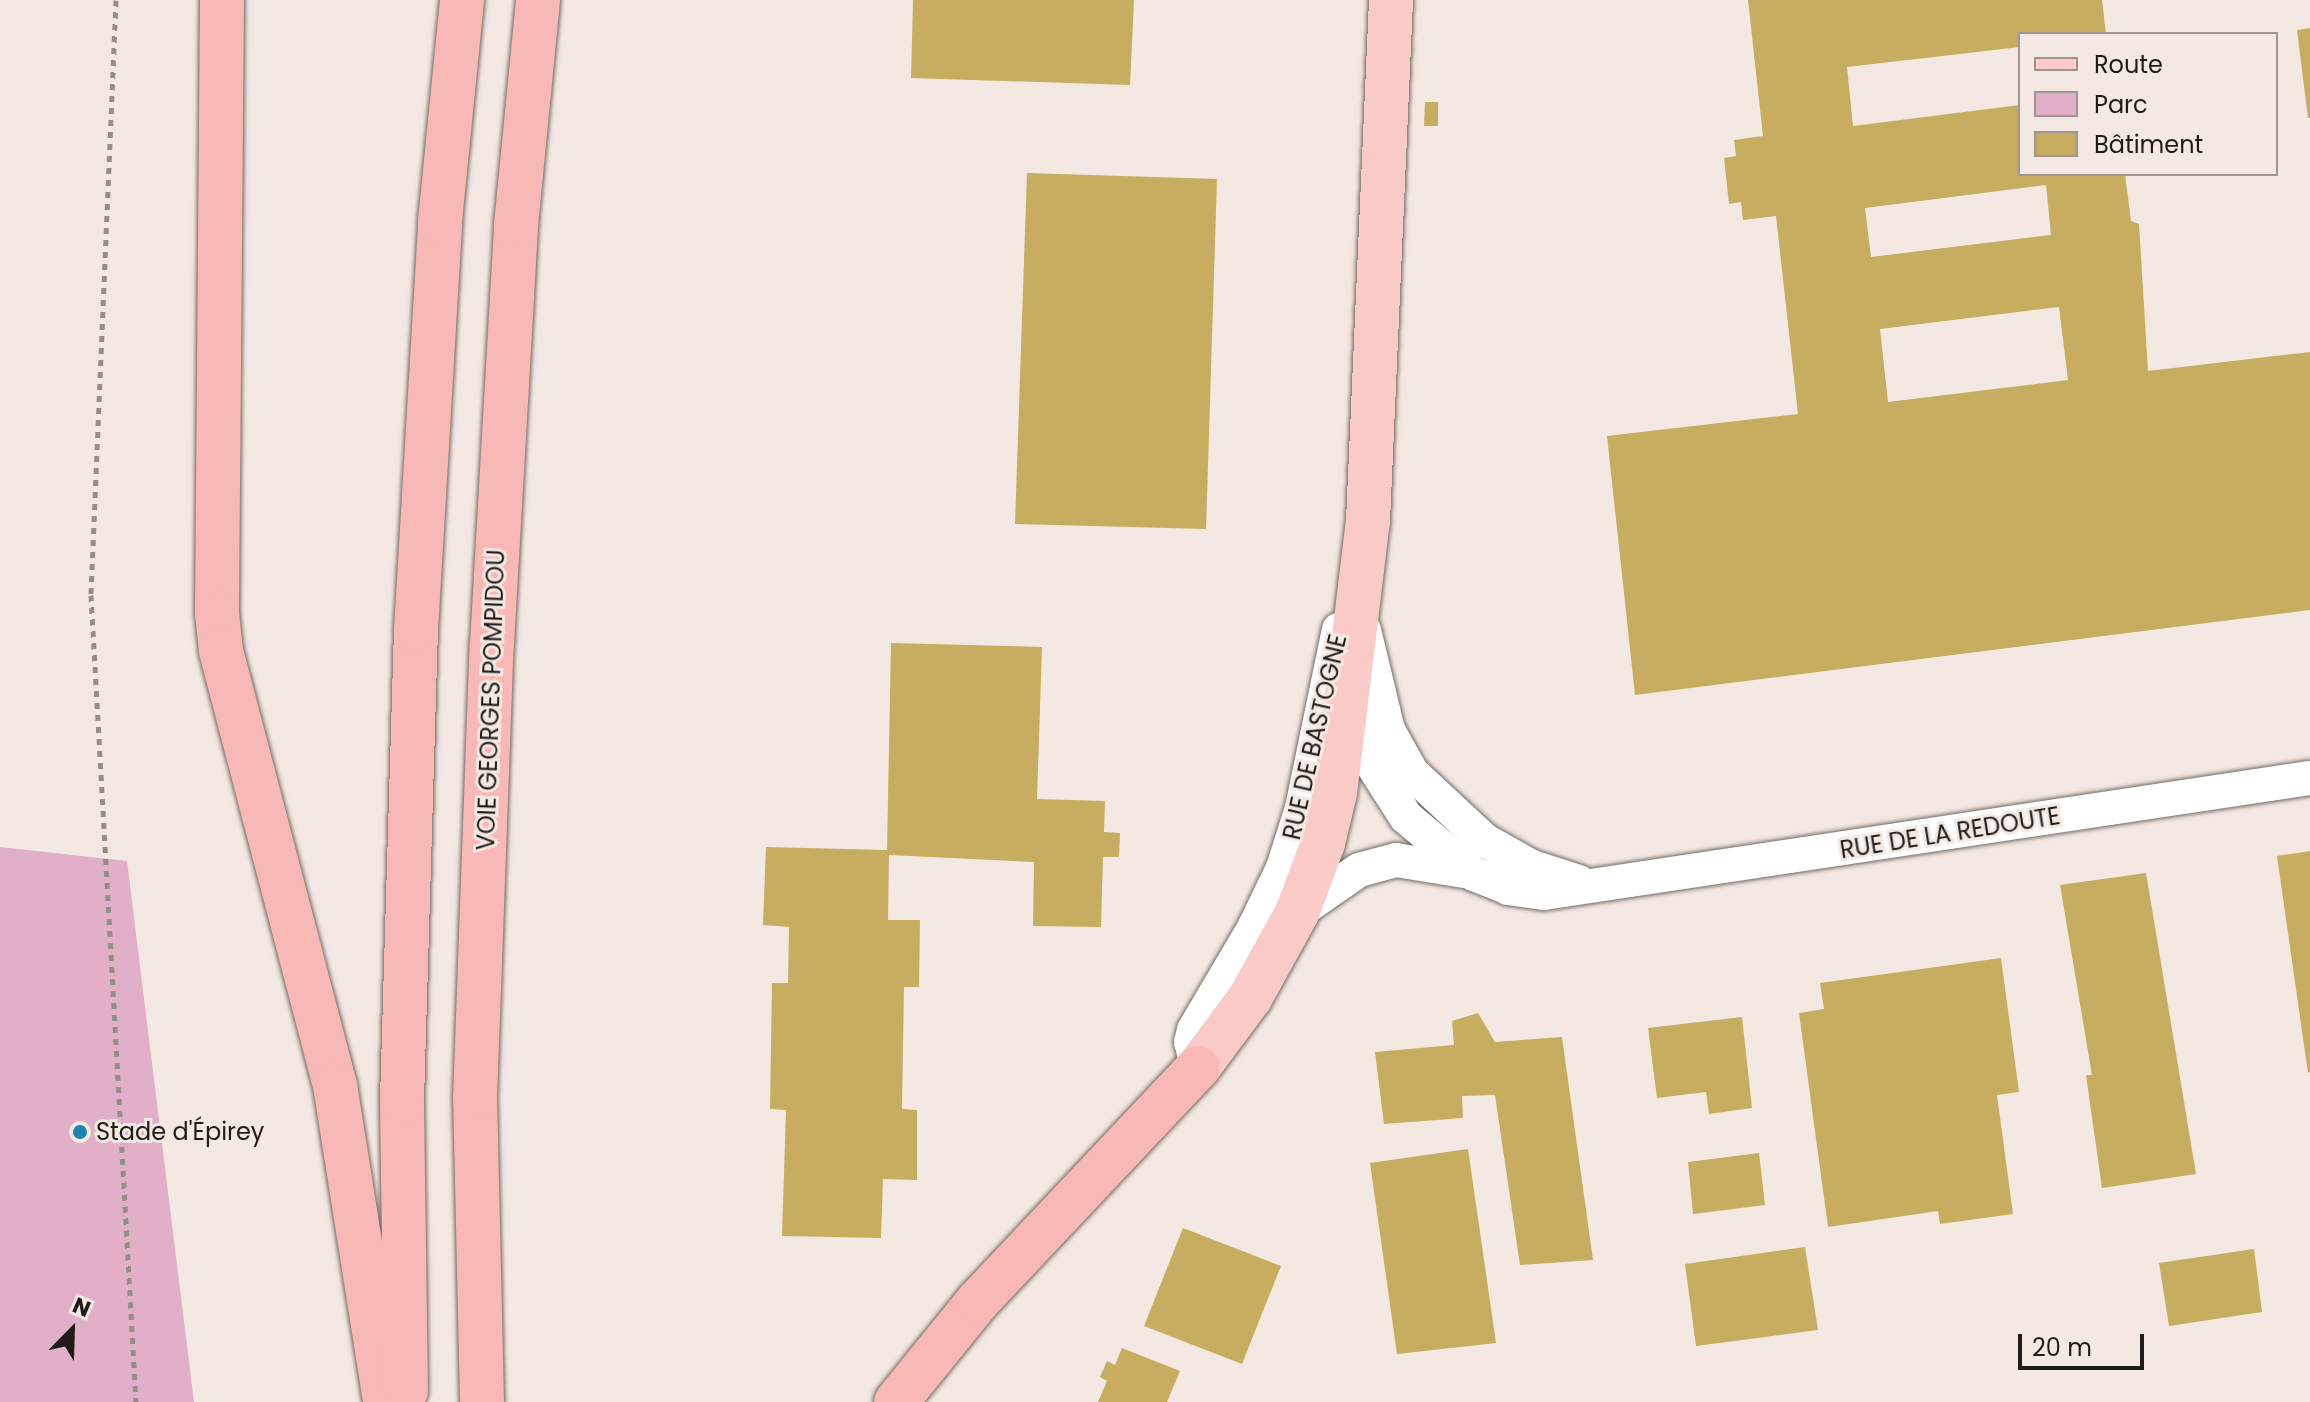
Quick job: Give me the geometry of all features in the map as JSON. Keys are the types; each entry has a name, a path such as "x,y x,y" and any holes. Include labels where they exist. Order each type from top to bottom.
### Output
{"highway":[{"path":"222,0 217,613 221,651 335,1085 385,1402"},
{"path":"407,1402 402,1100 416,630 440,221 462,0"},
{"name":"VOIE GEORGES POMPIDOU","path":"482,1402 475,1098 492,644 516,225 538,0"},
{"path":"896,1402 979,1300 1198,1068"}],"main road":[{"name":"RUE DE BASTOGNE","path":"1198,1068 1250,998 1297,913 1323,843 1346,702 1368,521 1391,0"}],"street":[{"name":"RUE DE LA REDOUTE","path":"1368,521 1364,635 1388,730 1412,773 1484,840 1532,867 1591,887"},
{"name":"RUE DE BASTOGNE","path":"1198,1068 1192,1052 1194,1030 1254,928 1302,808 1326,680 1368,521"},
{"name":"RUE DE LA REDOUTE","path":"1346,702 1365,753 1406,817 1474,874"},
{"name":"RUE DE LA REDOUTE","path":"1297,913 1359,870 1396,860 1474,874 1508,888 1544,893 2310,778"}],"path":[{"path":"116,0 91,595 136,1402"}],"green space":[{"name":"Stade d'Épirey","path":"0,847 127,861 194,1402 0,1402"}],"building":[{"path":"913,0 1134,0 1130,85 911,78"},
{"path":"1748,0 2102,0 2106,32 2018,32 2018,47 1847,67 1853,126 2018,105 2018,176 2125,176 2131,221 2139,224 2148,371 2310,352 2310,610 1635,695 1607,436 1798,414 1776,216 1743,220 1741,202 1729,204 1724,158 1736,156 1734,140 1763,136","holes":["2046,185 2051,235 1871,257 1865,208","2059,307 2068,380 1888,402 1880,329"]},
{"path":"2310,28 2310,118 2308,118 2297,30"},
{"path":"1425,102 1438,102 1438,126 1424,126"},
{"path":"1027,173 1217,179 1206,529 1015,524"},
{"path":"891,643 1042,647 1037,799 1105,801 1104,832 1120,833 1119,857 1103,857 1101,927 1033,926 1034,862 889,855 888,920 920,920 919,987 904,987 902,1109 917,1110 917,1180 883,1179 881,1238 782,1236 786,1110 770,1109 772,983 788,983 789,927 763,925 766,847 887,850"},
{"path":"2310,851 2310,1072 2308,1073 2277,856"},
{"path":"2146,873 2196,1174 2102,1188 2086,1075 2092,1075 2060,885"},
{"path":"2001,958 2019,1092 1997,1095 2013,1214 1940,1224 1938,1211 1828,1227 1799,1013 1824,1009 1820,983"},
{"path":"1478,1013 1495,1042 1562,1037 1593,1260 1520,1265 1495,1095 1462,1096 1463,1118 1384,1124 1375,1052 1454,1045 1452,1021"},
{"path":"1742,1017 1752,1108 1709,1114 1706,1092 1657,1098 1648,1028"},
{"path":"1468,1149 1496,1343 1397,1354 1370,1163"},
{"path":"1759,1153 1765,1205 1693,1214 1688,1162"},
{"path":"1183,1228 1281,1266 1242,1364 1144,1326"},
{"path":"1805,1247 1818,1330 1696,1346 1685,1264"},
{"path":"2254,1249 2262,1312 2169,1326 2159,1263"},
{"path":"1122,1348 1180,1371 1167,1402 1098,1402 1107,1381 1100,1377 1107,1361 1115,1365"}],"place":[{"name":"Stade d'Épirey","path":"80,1132"}]}
